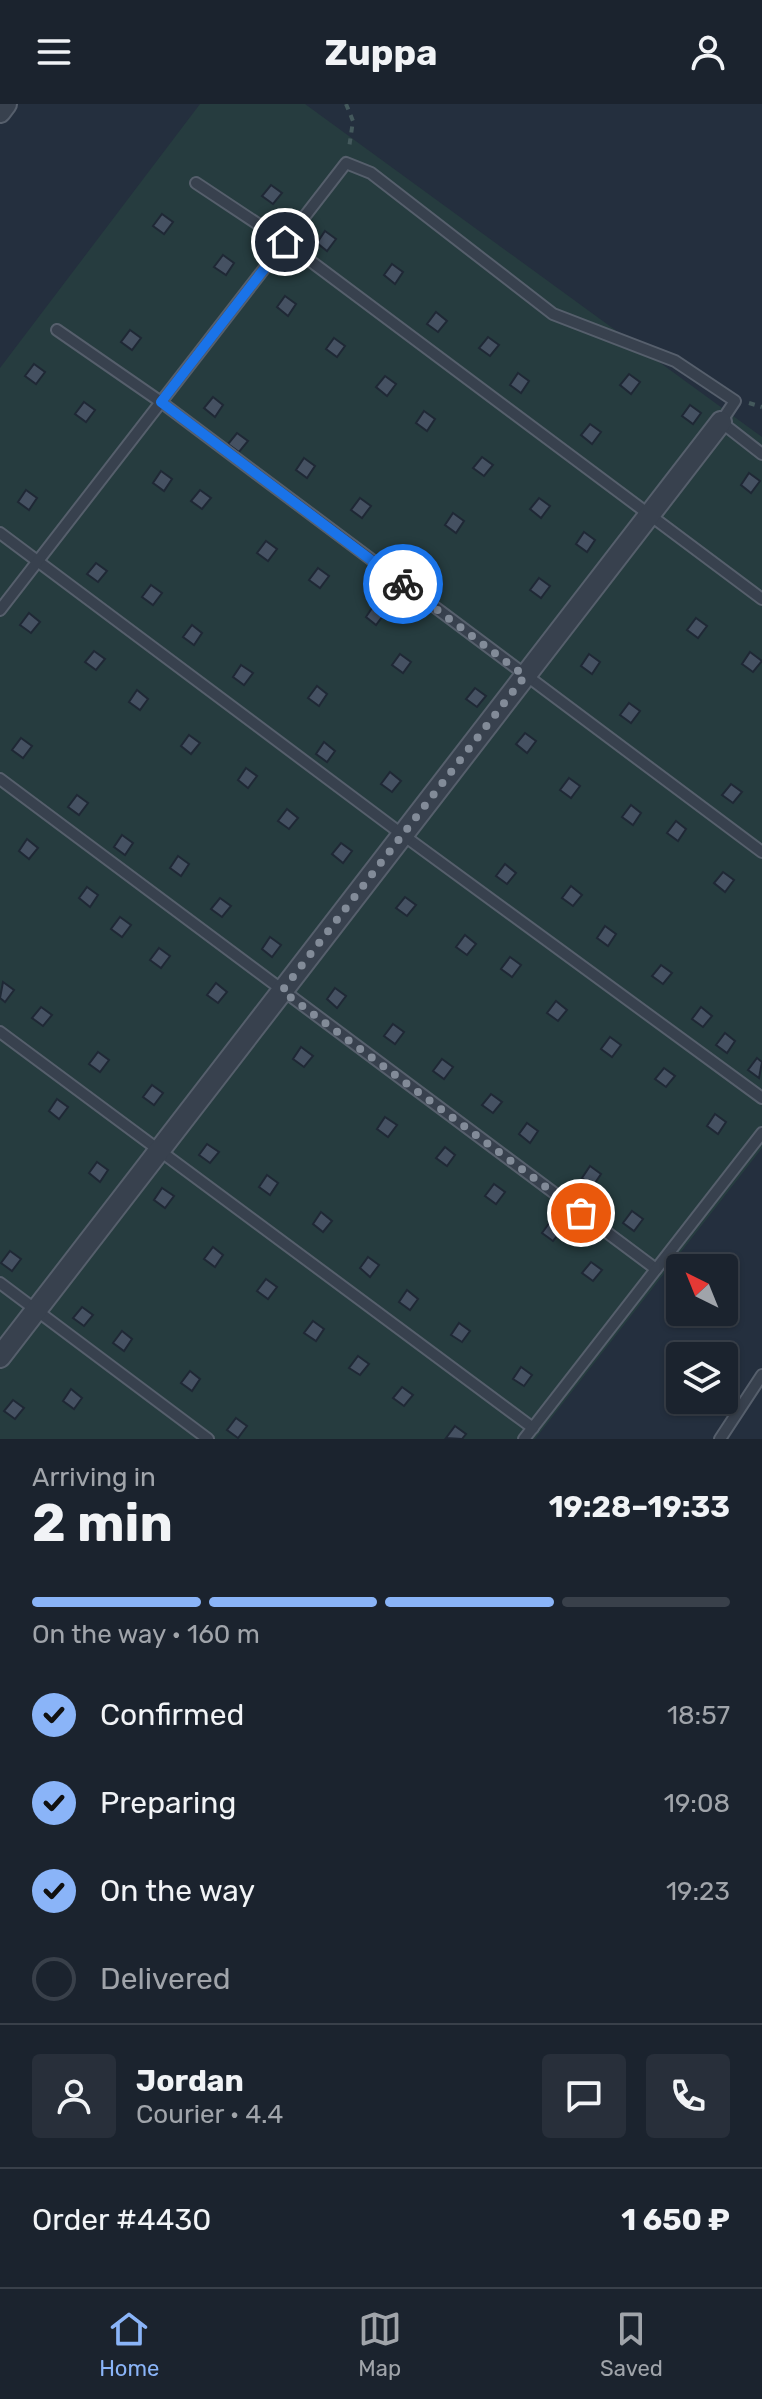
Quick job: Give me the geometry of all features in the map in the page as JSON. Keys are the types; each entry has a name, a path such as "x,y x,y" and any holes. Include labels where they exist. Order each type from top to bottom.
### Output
{"street":[{"path":"0,112 6,104"},
{"path":"0,1357 721,422"}],"lane":[{"path":"0,610 346,163 371,173 553,314 675,361 735,401 721,422 762,454"},
{"path":"196,183 285,242 762,599"},
{"path":"57,330 161,402 762,852"},
{"path":"0,533 403,835 762,1098"},
{"path":"0,779 656,1269"},
{"path":"0,1032 533,1428"},
{"path":"524,1439 762,1133"},
{"path":"0,1283 208,1439"},
{"path":"720,1439 762,1375"}],"path":[{"path":"346,104 353,121 346,163"}],"green space":[{"path":"200,104 305,104 762,437 762,1148 679,1254 666,1254 666,1271 535,1439 0,1439 0,368"}],"building":[{"path":"271,185 282,193 273,204 262,196"},
{"path":"162,214 173,222 164,234 153,226"},
{"path":"325,231 336,239 327,251 317,243"},
{"path":"223,255 234,263 226,275 214,267"},
{"path":"392,264 403,272 395,284 384,275"},
{"path":"285,296 296,304 288,316 277,307"},
{"path":"436,312 447,321 438,332 427,324"},
{"path":"130,330 141,338 132,350 121,342"},
{"path":"488,337 499,345 490,356 479,348"},
{"path":"334,338 345,346 337,357 326,349"},
{"path":"34,364 45,372 36,384 25,376"},
{"path":"518,373 529,381 521,393 510,385"},
{"path":"629,374 640,382 631,394 620,385"},
{"path":"385,376 396,384 387,396 376,387"},
{"path":"213,397 223,405 215,417 204,408"},
{"path":"84,402 95,410 86,422 75,414"},
{"path":"690,405 701,413 693,424 682,416"},
{"path":"424,411 435,419 427,431 416,423"},
{"path":"590,424 601,432 592,444 581,435"},
{"path":"237,433 248,441 239,452 228,444"},
{"path":"482,457 493,465 484,476 473,468"},
{"path":"304,458 315,466 307,478 296,470"},
{"path":"161,471 172,479 164,491 153,483"},
{"path":"749,473 760,481 751,493 741,485"},
{"path":"26,490 37,498 29,510 18,502"},
{"path":"200,490 211,498 202,509 191,501"},
{"path":"360,498 371,506 362,518 351,510"},
{"path":"539,498 550,506 541,518 530,509"},
{"path":"453,513 464,521 456,533 445,525"},
{"path":"584,532 595,540 587,552 576,544"},
{"path":"266,541 277,549 268,561 257,553"},
{"path":"96,563 107,571 98,582 87,574"},
{"path":"318,568 329,576 320,588 309,580"},
{"path":"539,578 550,586 541,598 530,590"},
{"path":"151,585 162,593 153,605 142,597"},
{"path":"374,605 385,613 376,625 366,617"},
{"path":"29,613 40,622 31,633 20,625"},
{"path":"696,618 707,626 698,638 687,630"},
{"path":"192,625 202,633 194,645 183,637"},
{"path":"94,651 105,659 96,670 85,662"},
{"path":"750,652 762,661 753,672 742,664"},
{"path":"400,654 411,662 403,673 392,665"},
{"path":"589,654 600,662 592,674 581,666"},
{"path":"241,665 253,673 244,685 233,677"},
{"path":"317,686 327,694 319,706 308,698"},
{"path":"475,688 486,696 477,707 466,699"},
{"path":"137,690 148,699 140,710 129,702"},
{"path":"629,703 640,711 631,723 620,715"},
{"path":"525,733 536,741 527,753 516,744"},
{"path":"189,735 200,743 191,754 181,746"},
{"path":"21,738 32,746 23,758 12,750"},
{"path":"324,742 335,751 327,762 316,754"},
{"path":"246,768 257,776 248,788 238,780"},
{"path":"390,772 401,781 392,792 381,784"},
{"path":"569,778 580,786 571,798 560,790"},
{"path":"731,784 742,792 733,803 722,795"},
{"path":"77,795 88,803 79,815 68,807"},
{"path":"631,805 641,813 633,825 622,817"},
{"path":"287,809 298,818 289,829 278,821"},
{"path":"676,821 686,829 678,841 667,833"},
{"path":"122,835 133,843 125,855 114,847"},
{"path":"27,839 38,848 29,859 19,851"},
{"path":"341,843 352,851 343,863 332,854"},
{"path":"178,856 189,864 181,876 170,868"},
{"path":"505,864 516,873 507,884 496,876"},
{"path":"723,872 734,880 725,892 714,883"},
{"path":"571,886 582,895 573,906 562,898"},
{"path":"87,887 98,895 90,907 79,898"},
{"path":"405,897 416,905 407,916 396,908"},
{"path":"220,898 231,906 222,917 211,909"},
{"path":"120,917 131,925 122,937 111,929"},
{"path":"605,926 616,934 608,946 597,938"},
{"path":"465,935 476,944 467,955 456,947"},
{"path":"270,937 281,945 272,957 262,949"},
{"path":"159,948 170,956 161,968 150,960"},
{"path":"510,957 521,965 512,977 501,969"},
{"path":"661,965 672,973 663,984 652,976"},
{"path":"3,982 14,990 5,1002 0,998"},
{"path":"216,983 227,992 218,1003 207,995"},
{"path":"335,988 346,996 337,1008 327,999"},
{"path":"556,1001 567,1010 558,1021 547,1013"},
{"path":"41,1007 52,1015 43,1026 32,1018"},
{"path":"701,1007 712,1016 703,1027 692,1019"},
{"path":"393,1024 404,1032 395,1044 384,1036"},
{"path":"725,1033 735,1041 727,1053 716,1045"},
{"path":"610,1037 621,1045 612,1057 601,1049"},
{"path":"301,1047 313,1056 304,1067 293,1059"},
{"path":"98,1052 109,1060 100,1072 89,1064"},
{"path":"757,1058 762,1062 759,1078 748,1070"},
{"path":"442,1059 453,1067 444,1079 433,1071"},
{"path":"664,1068 675,1076 666,1087 655,1079"},
{"path":"152,1085 163,1093 154,1105 143,1097"},
{"path":"491,1094 502,1102 493,1113 482,1105"},
{"path":"57,1099 68,1107 59,1119 49,1111"},
{"path":"715,1114 726,1122 718,1134 707,1126"},
{"path":"385,1117 397,1125 388,1137 377,1129"},
{"path":"527,1123 538,1131 530,1143 519,1134"},
{"path":"207,1144 219,1152 210,1163 199,1155"},
{"path":"445,1147 455,1155 447,1166 436,1158"},
{"path":"97,1162 108,1170 100,1182 89,1173"},
{"path":"590,1166 601,1174 593,1186 582,1178"},
{"path":"267,1175 278,1183 270,1195 259,1187"},
{"path":"494,1184 505,1192 496,1204 485,1196"},
{"path":"162,1188 174,1196 165,1208 154,1200"},
{"path":"632,1211 643,1219 634,1231 623,1223"},
{"path":"321,1212 332,1221 323,1232 313,1224"},
{"path":"550,1222 562,1230 553,1241 542,1233"},
{"path":"213,1247 223,1255 215,1267 204,1259"},
{"path":"10,1251 21,1259 12,1271 1,1263"},
{"path":"368,1257 379,1265 370,1277 360,1268"},
{"path":"591,1262 602,1270 593,1281 582,1273"},
{"path":"266,1279 277,1287 268,1299 257,1291"},
{"path":"407,1290 418,1299 410,1310 399,1302"},
{"path":"82,1307 93,1315 84,1326 73,1318"},
{"path":"313,1321 324,1329 316,1341 304,1333"},
{"path":"459,1323 470,1331 462,1342 451,1335"},
{"path":"122,1331 132,1339 124,1351 113,1343"},
{"path":"358,1356 369,1364 360,1375 349,1368"},
{"path":"521,1367 532,1375 524,1386 513,1379"},
{"path":"190,1371 200,1379 192,1391 181,1383"},
{"path":"402,1387 413,1395 404,1406 393,1398"},
{"path":"71,1389 82,1398 74,1409 63,1401"},
{"path":"13,1400 24,1408 15,1419 4,1411"},
{"path":"236,1418 247,1426 238,1438 227,1430"},
{"path":"455,1426 466,1434 462,1439 446,1438"}],"way so far":[{"path":"403,584 525,676 282,991 581,1213"}],"route":[{"path":"285,242 161,402 403,584"}]}
